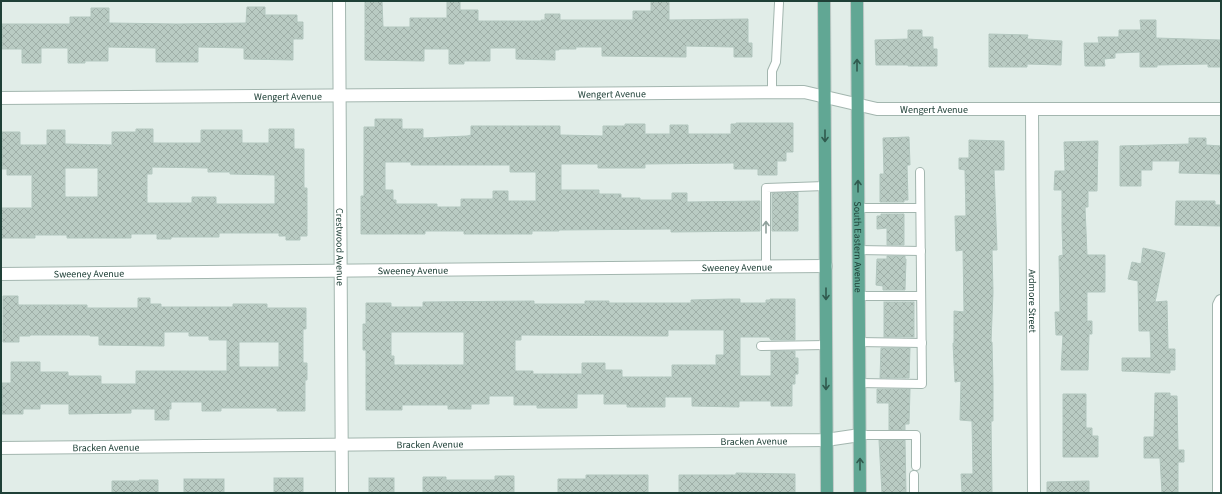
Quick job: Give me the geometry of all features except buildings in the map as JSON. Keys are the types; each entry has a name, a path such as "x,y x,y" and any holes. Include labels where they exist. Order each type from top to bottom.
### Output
{"main road":[{"path":"824,1 827,493"},
{"name":"South Eastern Avenue","path":"857,1 860,493"}],"street":[{"name":"Crestwood Avenue","path":"339,1 342,493"},
{"name":"Wengert Avenue","path":"1,98 804,92 877,109 1221,109"},
{"name":"Ardmore Street","path":"1032,109 1034,493"},
{"name":"Sweeney Avenue","path":"1,274 826,266"},
{"path":"1219,493 1219,305 1221,301"},
{"name":"Bracken Avenue","path":"1,448 342,446 826,440 860,435"}],"lane":[{"path":"772,92 772,71 776,62 779,3"},
{"path":"859,383 922,384 920,172"},
{"path":"766,266 766,188 825,186"},
{"path":"858,208 920,208"},
{"path":"858,250 921,251"},
{"path":"859,296 921,296"},
{"path":"859,342 922,343"},
{"path":"761,346 826,345"},
{"path":"860,435 916,435 916,466"},
{"path":"914,475 914,493"}]}
